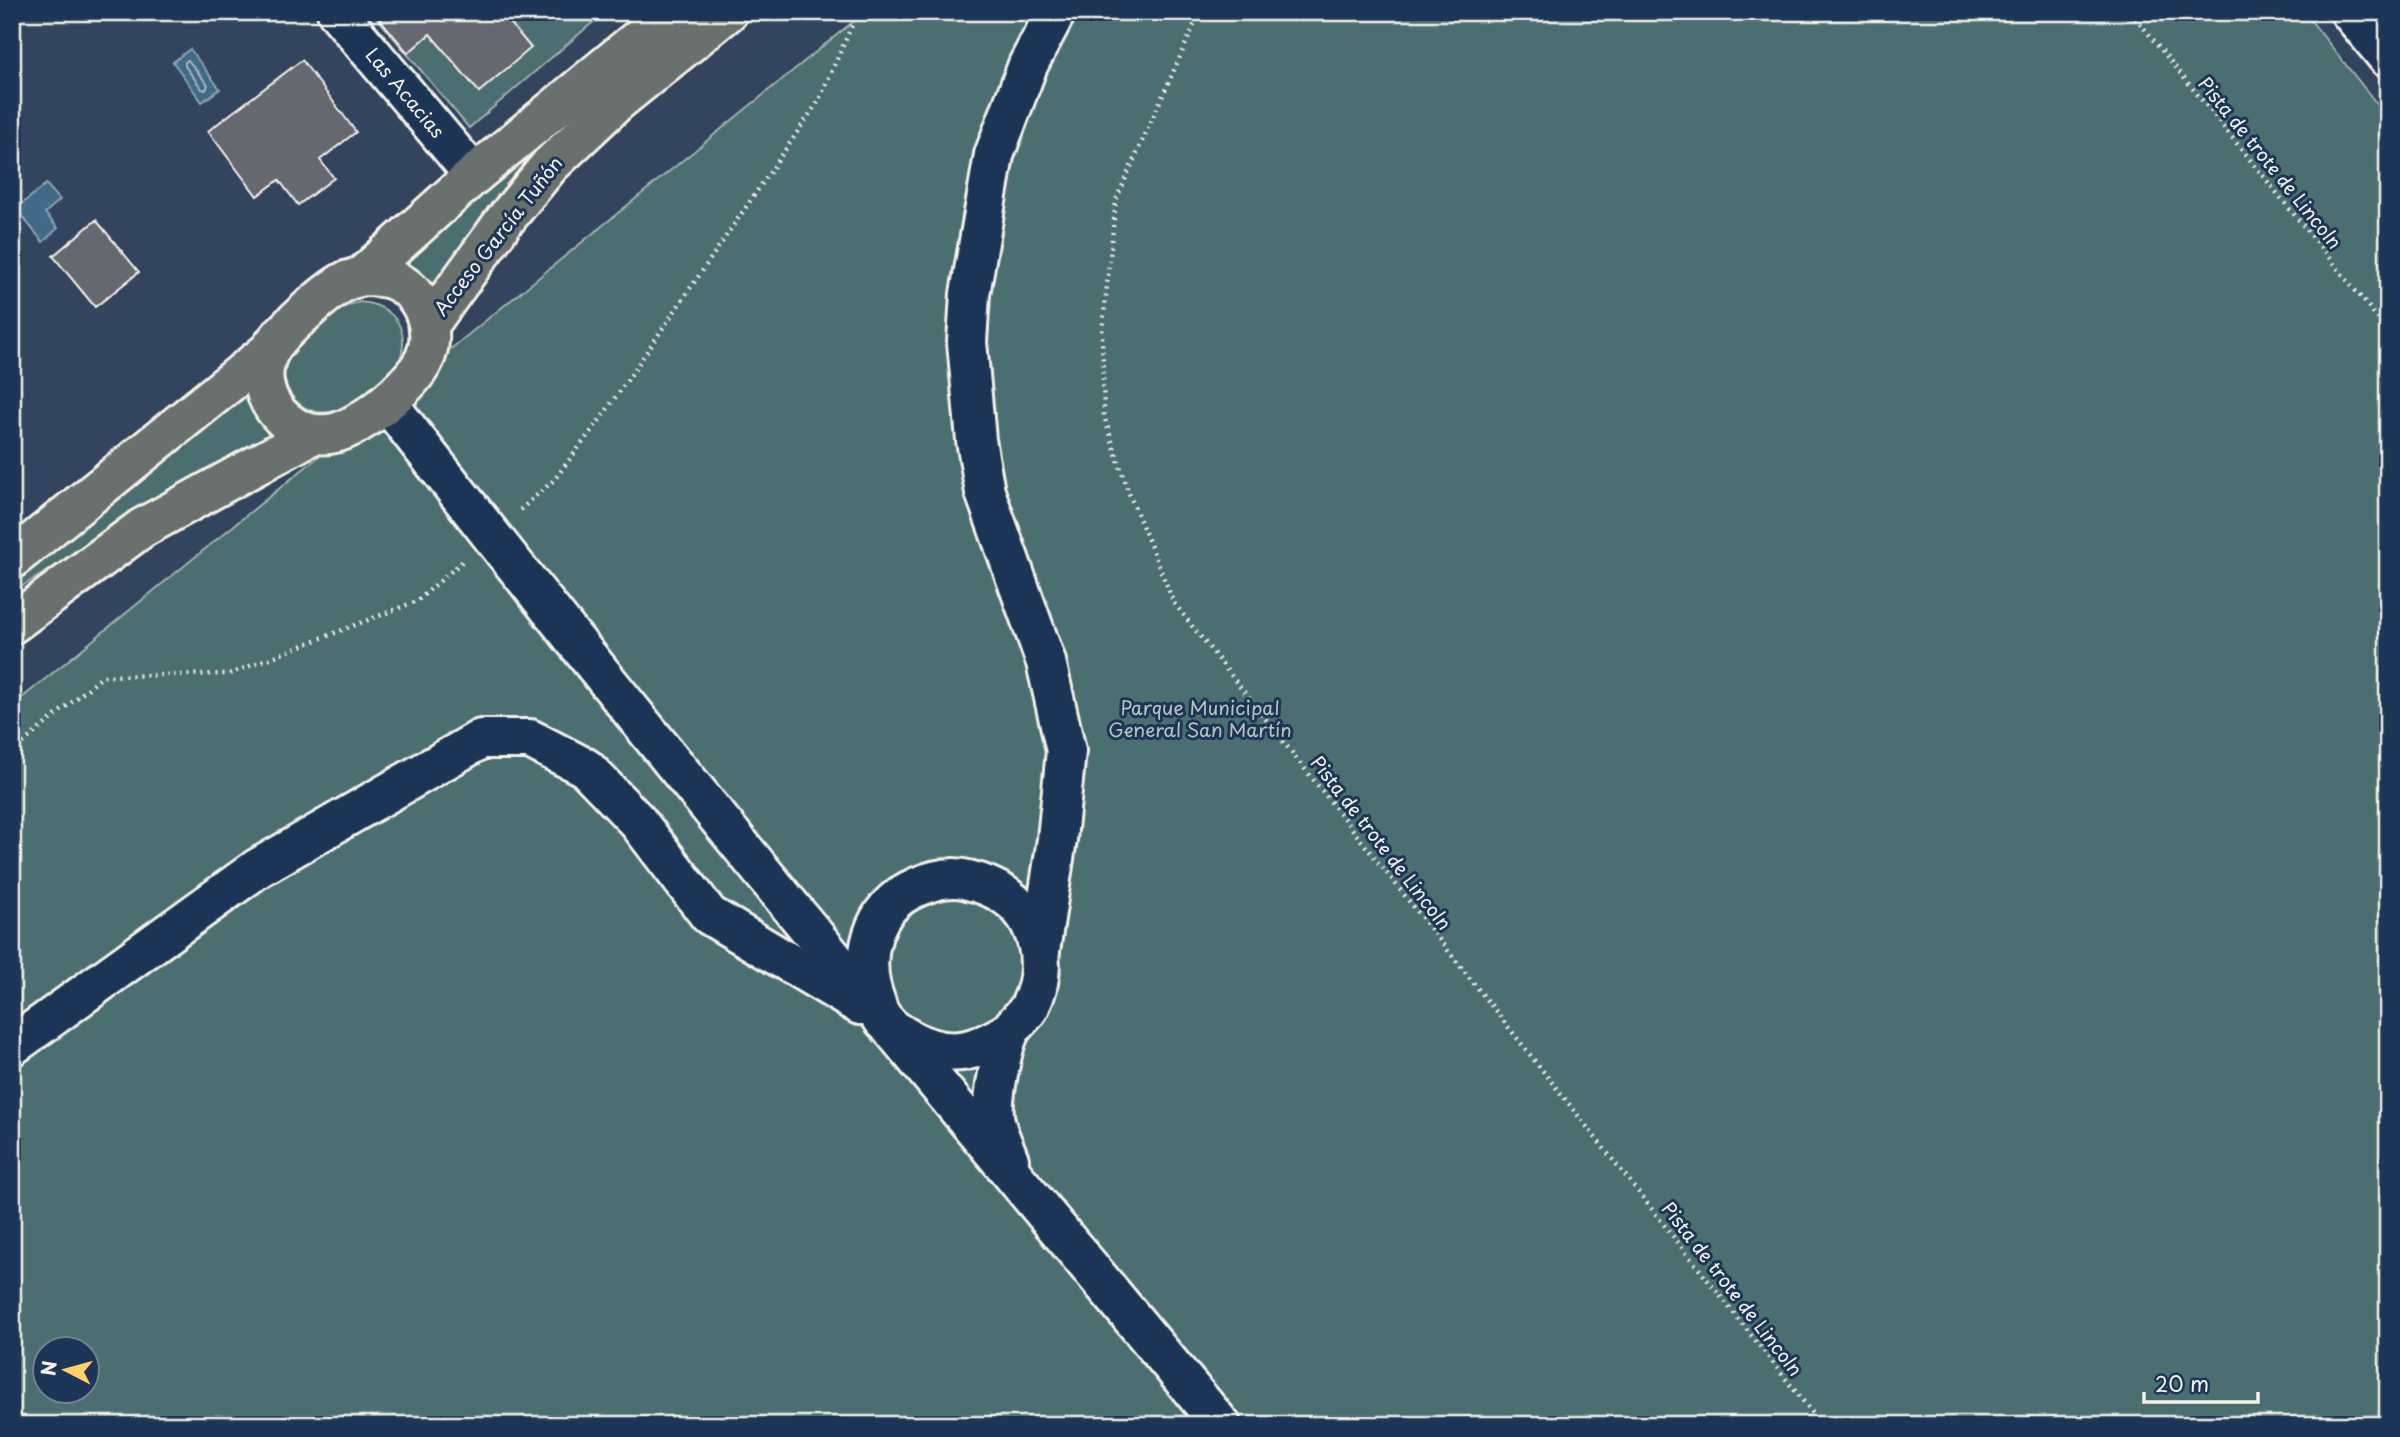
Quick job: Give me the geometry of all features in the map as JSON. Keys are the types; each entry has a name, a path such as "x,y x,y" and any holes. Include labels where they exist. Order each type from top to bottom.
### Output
{"main road":[{"path":"362,276 474,175 671,12"},
{"name":"Acceso García Tuñón","path":"429,325 504,221 550,165 617,102 728,12"},
{"path":"362,276 380,276 397,282 412,292 423,307 429,325 429,343 424,360 387,402 365,420 348,429 331,434 313,434 295,429 281,418 270,403 264,386 264,367 270,350 280,335 345,282 362,276"},
{"path":"12,559 270,350"},
{"path":"12,624 142,528 313,434"}],"street":[{"name":"Las Acacias","path":"337,12 474,175"},
{"path":"12,1046 257,868 481,738 530,740 586,768 638,822 709,915 882,1018 901,1035 928,1048 956,1053 985,1047 1010,1031 1029,1008 1039,980 1040,951 1066,751 1046,662 985,492 976,440 967,342 970,294 994,155 1028,65 1056,12"},
{"path":"2350,12 2388,58"},
{"path":"387,402 490,536 882,1018 1222,1425"},
{"path":"882,1018 870,988 867,960 872,932 887,909 916,887 934,880 961,878 988,885 1012,900 1024,915 1030,923 1040,951"},
{"path":"1010,1031 998,1077 994,1115 1014,1176"}],"path":[{"path":"12,752 103,676 229,674 417,601 554,480 602,417 818,102 858,12"},
{"name":"Pista de trote de Lincoln","path":"1200,12 1116,200 1102,334 1104,416 1128,491 1174,603 1822,1425"},
{"name":"Pista de trote de Lincoln","path":"2131,12 2388,331"}],"green space":[{"path":"372,12 605,12 469,128"},
{"path":"692,12 701,12 556,133 489,213 432,296 390,267"},
{"name":"Parque Municipal General San Martín","path":"865,12 2304,12 2388,118 2388,1425 12,1425 12,706"},
{"path":"360,302 384,309 396,320 402,335 400,358 384,379 353,404 328,412 307,409 298,403 287,386 284,376 288,355 297,342 320,322 339,310"},
{"path":"245,385 275,435 12,592 12,577"}],"water":[{"path":"190,49 220,89 202,102 173,62"},
{"path":"46,184 60,200 45,213 58,228 43,242 16,209"}],"building":[{"path":"386,12 501,12 531,48 479,92 430,34 408,53 379,18"},
{"path":"302,60 356,132 320,160 334,178 298,205 279,180 257,196 208,131"},
{"path":"96,220 139,272 95,307 53,256"}]}
